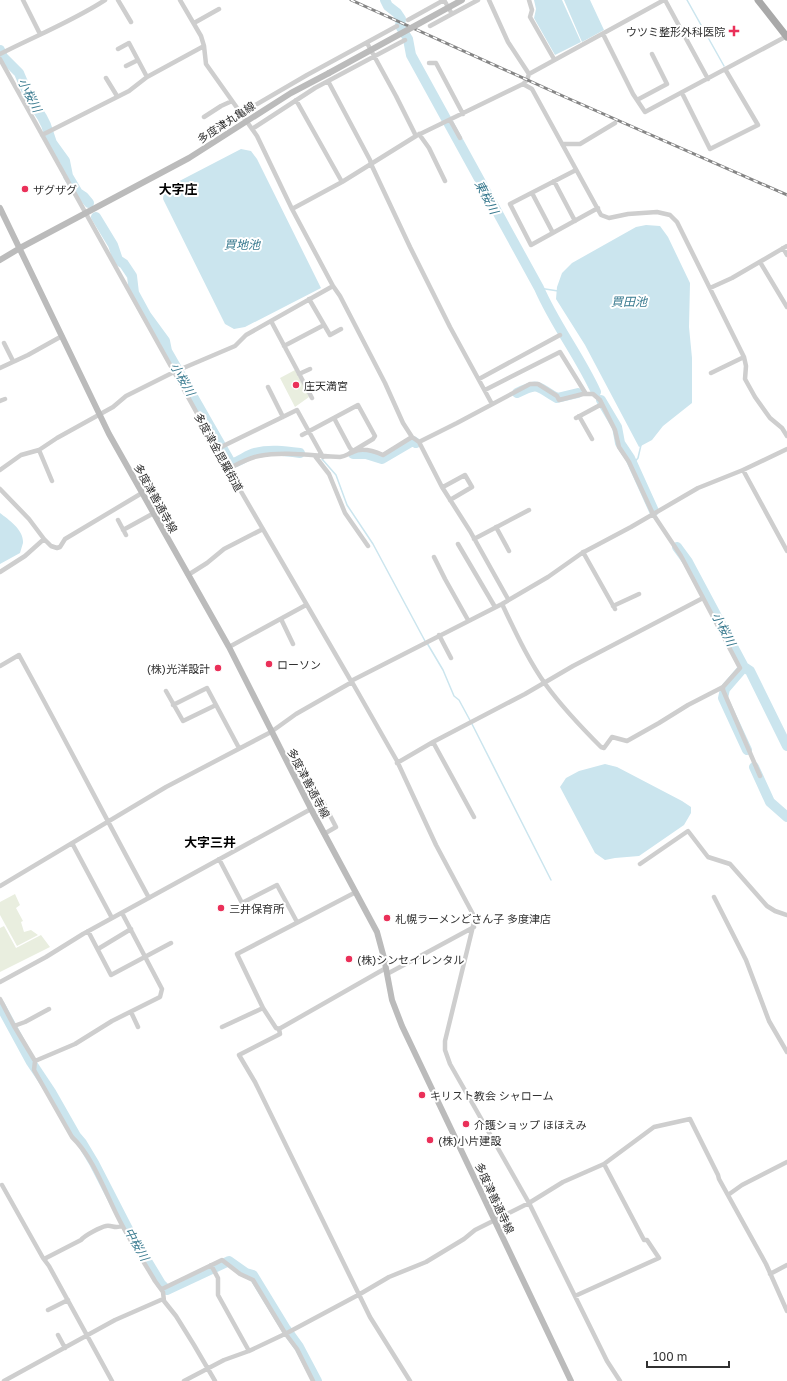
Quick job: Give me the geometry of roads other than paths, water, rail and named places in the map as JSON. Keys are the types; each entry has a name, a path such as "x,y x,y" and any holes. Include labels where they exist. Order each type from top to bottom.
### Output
{"main road":[{"name":"多度津丸亀線","path":"0,260 189,158 291,93 462,0"},
{"path":"758,0 787,36"},
{"name":"多度津善通寺線","path":"0,208 100,415 229,647 271,732 377,932 387,971 392,1000 402,1026 571,1381"}],"street":[{"path":"23,0 40,34"},
{"path":"2,53 85,13 105,0"},
{"path":"118,0 131,22"},
{"path":"180,0 201,36 206,64 256,136 292,209 333,286 340,296 385,383 402,423 412,437 418,442 508,599"},
{"path":"408,20 444,0 452,14"},
{"path":"430,26 478,0"},
{"path":"489,0 508,42 529,74"},
{"path":"529,0 532,10 530,17 554,59"},
{"path":"292,209 342,182 418,135 523,84 527,80 529,74 554,59 664,0 708,79"},
{"path":"194,23 219,10"},
{"path":"240,114 306,74 397,26"},
{"path":"603,34 633,94 644,112 787,36"},
{"path":"252,129 328,81 405,40"},
{"path":"367,42 418,135 430,148 445,181"},
{"path":"118,49 129,43 147,77"},
{"path":"44,134 129,90 147,77 204,46"},
{"path":"637,100 667,84 652,54"},
{"path":"655,60 660,58"},
{"name":"多度津金毘羅街道","path":"0,60 44,134 75,197 86,214 228,469 352,682 397,763 436,845 475,918 474,927"},
{"path":"126,66 138,60"},
{"path":"429,63 436,63 463,114"},
{"path":"682,93 710,149 758,125 725,70"},
{"path":"106,78 117,96"},
{"path":"328,81 370,160 410,247 450,327 492,404"},
{"path":"523,84 532,90 601,215 609,218 647,211 661,212 670,215 677,222 744,357 746,366 745,379 755,397 770,418 782,428 787,436"},
{"path":"296,100 342,182"},
{"path":"204,117 221,106 232,102"},
{"path":"449,121 460,138"},
{"path":"562,144 580,144 615,123"},
{"path":"576,170 510,204 531,245 598,208"},
{"path":"554,181 574,221"},
{"path":"532,193 553,233"},
{"path":"710,288 732,278 785,247 787,255"},
{"path":"760,262 786,304"},
{"path":"0,470 21,455 39,450 100,415 113,407 126,396 174,372 235,346 246,335 333,286"},
{"path":"309,299 330,335 340,329"},
{"path":"271,321 312,398"},
{"path":"284,346 324,325"},
{"path":"479,379 560,335"},
{"path":"0,368 28,355 62,336"},
{"path":"4,343 13,361"},
{"path":"485,390 560,352 585,393"},
{"path":"712,373 744,357"},
{"path":"723,367 726,372"},
{"path":"299,374 310,369"},
{"path":"418,442 530,384 538,384 558,398 585,393 593,394 600,400 615,430 620,447 629,462 653,514 681,556 740,668 723,691 688,705 627,741 612,737 604,748 601,747 565,710 545,683 524,647 502,604"},
{"path":"268,387 275,397 283,417"},
{"path":"592,438 578,417 602,404"},
{"path":"228,469 259,456 279,454 322,457 348,456 353,451 373,439 375,436 358,405 302,435"},
{"path":"217,449 297,410 322,457"},
{"path":"334,418 353,451 372,451 383,455 412,437"},
{"path":"0,886 42,859 72,843 166,786 271,732 296,714 352,682 468,620 502,604 508,599 548,578 583,552 698,488 743,470 787,449"},
{"path":"39,450 52,481"},
{"path":"315,456 329,474 345,513 368,546"},
{"path":"40,468 46,466"},
{"path":"743,470 787,548"},
{"path":"443,487 465,475 472,487 450,500"},
{"path":"0,489 29,519 44,539 51,546 57,548 60,547 65,539 142,493"},
{"path":"474,539 529,510"},
{"path":"118,520 124,533 154,513"},
{"path":"496,527 509,551"},
{"path":"188,575 207,563 224,549 263,528"},
{"path":"0,572 25,556 44,539"},
{"path":"458,544 463,557 495,607"},
{"path":"583,552 614,607 639,594"},
{"path":"434,557 468,620"},
{"path":"475,584 480,582"},
{"path":"397,763 470,722 545,683 573,666 703,598"},
{"path":"229,647 306,605"},
{"path":"281,619 293,644"},
{"path":"440,635 451,658"},
{"path":"0,666 19,655 149,898"},
{"path":"173,705 207,688 239,748"},
{"path":"166,691 183,721 216,705"},
{"path":"723,691 760,776"},
{"path":"433,742 474,817"},
{"path":"323,802 336,827 324,834"},
{"path":"0,982 46,957 88,931 311,809"},
{"path":"640,864 688,831 708,857 730,864 767,906 775,911 787,915"},
{"path":"72,843 112,918"},
{"path":"219,859 242,903 278,885 297,922"},
{"path":"279,1029 276,1028 263,1008 237,954 356,892"},
{"path":"714,897 746,960 769,1021 787,1052"},
{"path":"35,1064 75,1044 160,997 162,994 162,989 122,913"},
{"path":"279,1029 387,971 474,927"},
{"path":"474,927 445,1041 445,1050 450,1064 529,1203 607,1360 620,1381"},
{"path":"98,949 131,930"},
{"path":"88,931 111,975 171,943"},
{"path":"0,999 35,1064 34,1070 72,1137 78,1143 92,1165 122,1226 155,1281 164,1288"},
{"path":"222,1027 263,1008"},
{"path":"14,1026 25,1022 49,1009"},
{"path":"131,1012 138,1027"},
{"path":"279,1029 280,1034 238,1055 254,1082 360,1294 370,1317 410,1381"},
{"path":"184,1381 224,1360 249,1351 287,1332 389,1277 426,1262 464,1239 475,1230 529,1203 564,1182 604,1164 654,1127 690,1119 719,1179 763,1258 787,1311"},
{"path":"728,1195 742,1184 787,1162"},
{"path":"575,1296 659,1258 647,1240 644,1240 604,1164"},
{"path":"2,1185 44,1260 49,1266 112,1381"},
{"path":"44,1260 81,1240 84,1236 106,1226 115,1228 122,1226"},
{"path":"164,1288 212,1267 222,1260 240,1274 254,1280 297,1349 313,1381"},
{"path":"770,1274 787,1265"},
{"path":"212,1267 218,1278 218,1295 249,1351"},
{"path":"164,1288 164,1301 176,1316 215,1381"},
{"path":"4,1381 115,1320 163,1299"},
{"path":"48,1310 68,1300"},
{"path":"58,1335 65,1348"}],"water":[{"path":"534,0 562,0 581,42 555,55 534,18 536,9"},
{"path":"564,0 590,0 604,30 582,42"},
{"name":"買地池","path":"241,149 251,151 257,159 321,288 245,327 234,329 225,324 163,199 164,189"},
{"name":"買田池","path":"646,225 660,226 668,237 690,283 689,327 692,358 692,403 663,426 652,440 639,447 585,345 556,299 557,287 562,273 572,263 636,227"},
{"path":"0,513 19,530 23,538 23,543 20,553 0,564"},
{"path":"605,764 617,767 691,807 691,813 684,825 639,856 605,860 595,853 560,787 566,778 579,771"}],"waterway":[{"name":"東桜川","path":"385,0 388,6 397,13 401,19 400,26 408,39 411,55 539,288 552,315 582,365 596,392"},
{"path":"687,0 724,66"},
{"name":"小桜川","path":"0,50 3,57 19,73 30,99 46,125 52,143 65,161 68,176 78,193 89,203"},
{"name":"小桜川","path":"96,217 113,245 118,260 124,264 132,276 134,293 146,315 165,341 167,351 231,463 237,462 252,454 266,451 300,453"},
{"path":"539,288 558,291"},
{"name":"小桜川","path":"517,393 535,386 557,398 578,393"},
{"name":"小桜川","path":"601,400 617,427 620,443 630,458 654,511"},
{"name":"小桜川","path":"353,454 366,454 382,459 413,441 416,443"},
{"path":"633,464 638,458 641,445"},
{"path":"322,459 336,475 347,505 373,544 425,641"},
{"name":"小桜川","path":"677,547 688,562 744,667 750,671 787,746"},
{"path":"427,643 443,670 454,696 459,700 472,724 551,880"},
{"path":"744,667 725,689 723,698 747,750"},
{"path":"754,767 770,802 787,817"},
{"name":"中桜川","path":"0,1005 31,1062 94,1163 129,1231 161,1284 167,1290 229,1261 246,1273 253,1275 286,1329 299,1347 317,1381"}],"railway":[{"path":"351,0 787,195"}],"place":[{"name":"ウツミ整形外科医院","path":"734,31"},
{"name":"ザグザグ","path":"25,189"},
{"name":"庄天満宮","path":"296,385"},
{"name":"ローソン","path":"269,664"},
{"name":"(株)光洋設計","path":"218,668"},
{"name":"三井保育所","path":"221,908"},
{"name":"札幌ラーメンどさん子 多度津店","path":"387,918"},
{"name":"(株)シンセイレンタル","path":"349,959"},
{"name":"キリスト教会 シャローム","path":"422,1095"},
{"name":"介護ショップ ほほえみ","path":"466,1124"},
{"name":"(株)小片建設","path":"430,1140"}],"district":[{"name":"大字庄","path":"178,189"},
{"name":"大字三井","path":"210,842"}]}
